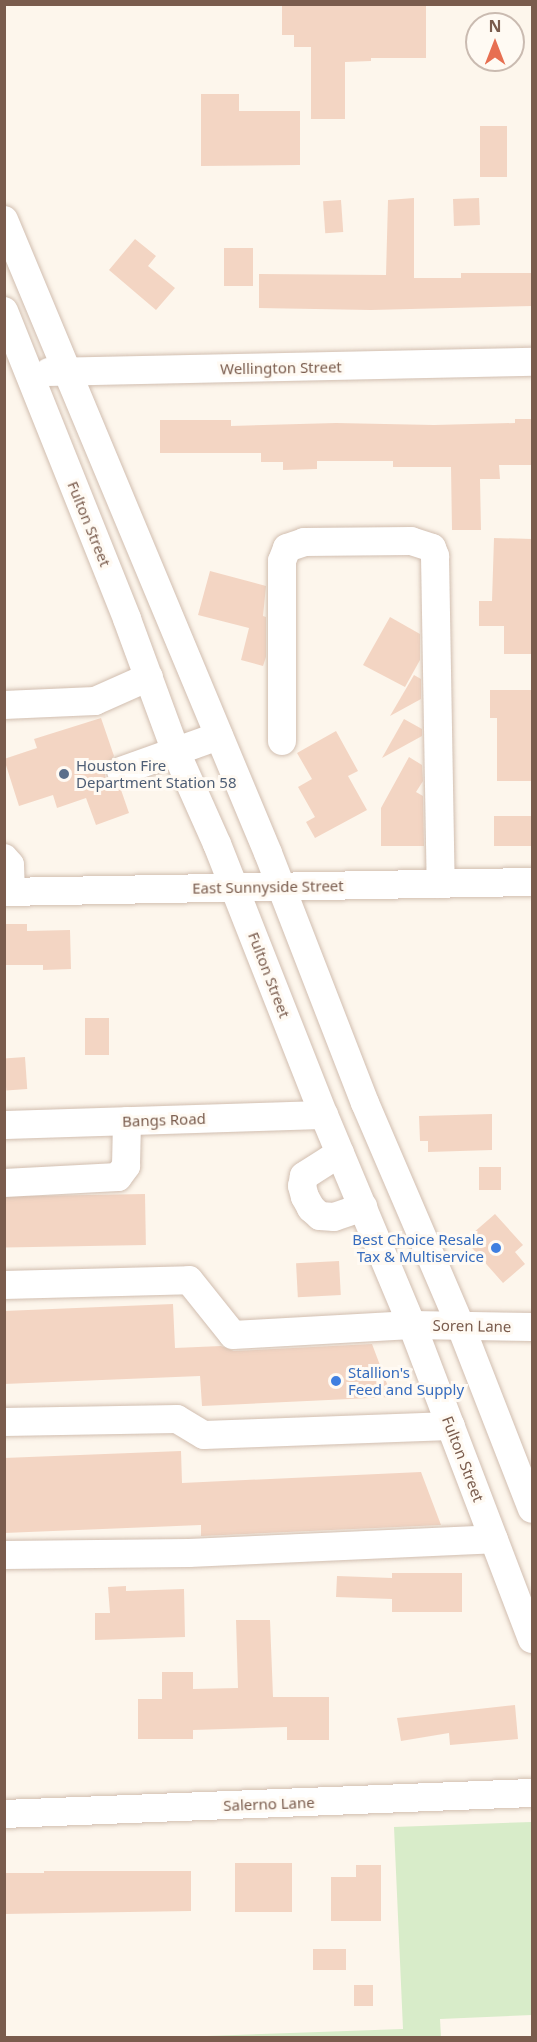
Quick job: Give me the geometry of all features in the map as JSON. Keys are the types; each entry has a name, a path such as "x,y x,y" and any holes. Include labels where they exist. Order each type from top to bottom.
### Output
{"street":[{"path":"4,220 281,887 368,1109 461,1327 532,1509"},
{"name":"Fulton Street","path":"7,321 149,677 176,752 235,887 324,1115 412,1325 532,1639"},
{"name":"Wellington Street","path":"29,372 532,362"},
{"path":"282,741 282,561 287,548 304,542 411,541 432,548 435,556 441,884"},
{"path":"4,705 95,700 149,677"},
{"path":"121,771 219,736"},
{"path":"4,858 10,865 8,892"},
{"name":"East Sunnyside Street","path":"8,892 532,882"},
{"name":"Bangs Road","path":"4,1125 324,1115"},
{"path":"4,1183 118,1177 126,1166 127,1121"},
{"path":"340,1153 304,1176 302,1186 305,1197 311,1208 320,1216 334,1217 363,1207"},
{"name":"Soren Lane","path":"4,1284 189,1280 232,1335 412,1325 532,1327"},
{"path":"4,1422 177,1419 204,1435 451,1426"},
{"path":"4,1556 189,1553 494,1539"},
{"name":"Salerno Lane","path":"4,1814 532,1793"}],"green space":[{"path":"532,1822 532,2015 440,2019 441,2037 178,2037 403,2029 394,1827"}],"building":[{"path":"282,4 426,4 426,58 371,58 371,61 345,62 345,119 311,119 311,47 294,47 294,35 282,35"},
{"path":"201,94 239,94 239,111 300,111 300,165 201,166"},
{"path":"480,126 507,126 507,177 480,177"},
{"path":"414,198 414,278 461,278 461,273 532,273 532,306 371,310 259,308 259,274 386,275 388,200"},
{"path":"479,198 480,225 454,226 453,199"},
{"path":"341,200 343,232 325,233 323,201"},
{"path":"135,239 156,256 148,266 175,288 156,310 109,270"},
{"path":"224,248 253,248 253,286 224,286"},
{"path":"515,419 532,419 532,465 499,465 500,479 480,479 481,530 452,530 451,467 393,467 393,461 317,461 317,469 283,470 283,462 261,462 261,453 160,453 160,420 231,420 231,426 336,423 434,425 515,423"},
{"path":"494,538 532,539 532,654 504,654 504,626 479,626 479,601 492,601"},
{"path":"210,571 266,586 263,616 266,617 266,657 263,666 241,660 249,628 198,615"},
{"path":"390,617 420,634 420,660 405,687 363,665"},
{"path":"414,675 421,679 421,699 390,716"},
{"path":"490,690 532,690 532,781 497,781 497,718 490,718"},
{"name":"Houston Fire Department Station 58","path":"101,718 114,756 105,767 105,776 111,784 120,787 129,813 96,825 86,798 57,808 53,795 19,806 4,759 37,748 34,739"},
{"path":"404,719 422,729 422,736 382,758"},
{"path":"336,731 358,771 348,776 367,810 315,838 306,822 315,817 298,787 312,779 297,753"},
{"path":"409,757 422,765 423,781 416,792 423,796 424,846 381,846 381,808"},
{"path":"494,816 532,816 532,846 494,846"},
{"path":"4,924 27,924 27,931 70,930 71,969 43,970 43,965 4,965"},
{"path":"85,1018 109,1018 109,1055 85,1055"},
{"path":"25,1057 27,1089 6,1090 4,1058"},
{"path":"492,1114 492,1150 428,1152 428,1141 420,1141 419,1116"},
{"path":"479,1167 501,1167 501,1190 479,1190"},
{"path":"145,1194 146,1245 5,1247 4,1196"},
{"name":"Best Choice Resale Tax & Multiservice","path":"495,1214 523,1245 515,1252 525,1264 503,1283 465,1240"},
{"path":"339,1261 341,1295 298,1297 296,1263"},
{"path":"173,1304 175,1348 221,1346 234,1351 372,1344 392,1397 202,1406 200,1376 4,1384 4,1311"},
{"path":"181,1451 182,1483 421,1472 441,1525 201,1536 201,1525 4,1533 4,1458"},
{"path":"392,1573 462,1573 462,1612 392,1612 392,1599 336,1597 337,1576 392,1578"},
{"path":"126,1586 126,1591 184,1589 185,1637 95,1640 95,1613 110,1613 108,1587"},
{"path":"236,1620 270,1620 273,1697 329,1697 329,1740 287,1740 287,1727 193,1730 193,1739 138,1739 138,1699 162,1699 162,1672 193,1672 193,1689 238,1688"},
{"path":"515,1705 518,1739 450,1745 449,1733 401,1741 397,1718"},
{"path":"235,1863 292,1863 292,1912 235,1912"},
{"path":"356,1865 381,1865 381,1921 331,1921 331,1877 356,1877"},
{"path":"44,1871 191,1871 191,1911 4,1914 4,1873 44,1873"},
{"path":"313,1949 346,1949 346,1970 313,1970"},
{"path":"354,1985 373,1985 373,2006 354,2006"}],"place":[{"name":"Houston Fire Department Station 58","path":"64,774"},
{"name":"Best Choice Resale Tax & Multiservice","path":"496,1248"},
{"name":"Stallion's Feed and Supply","path":"336,1381"}]}
